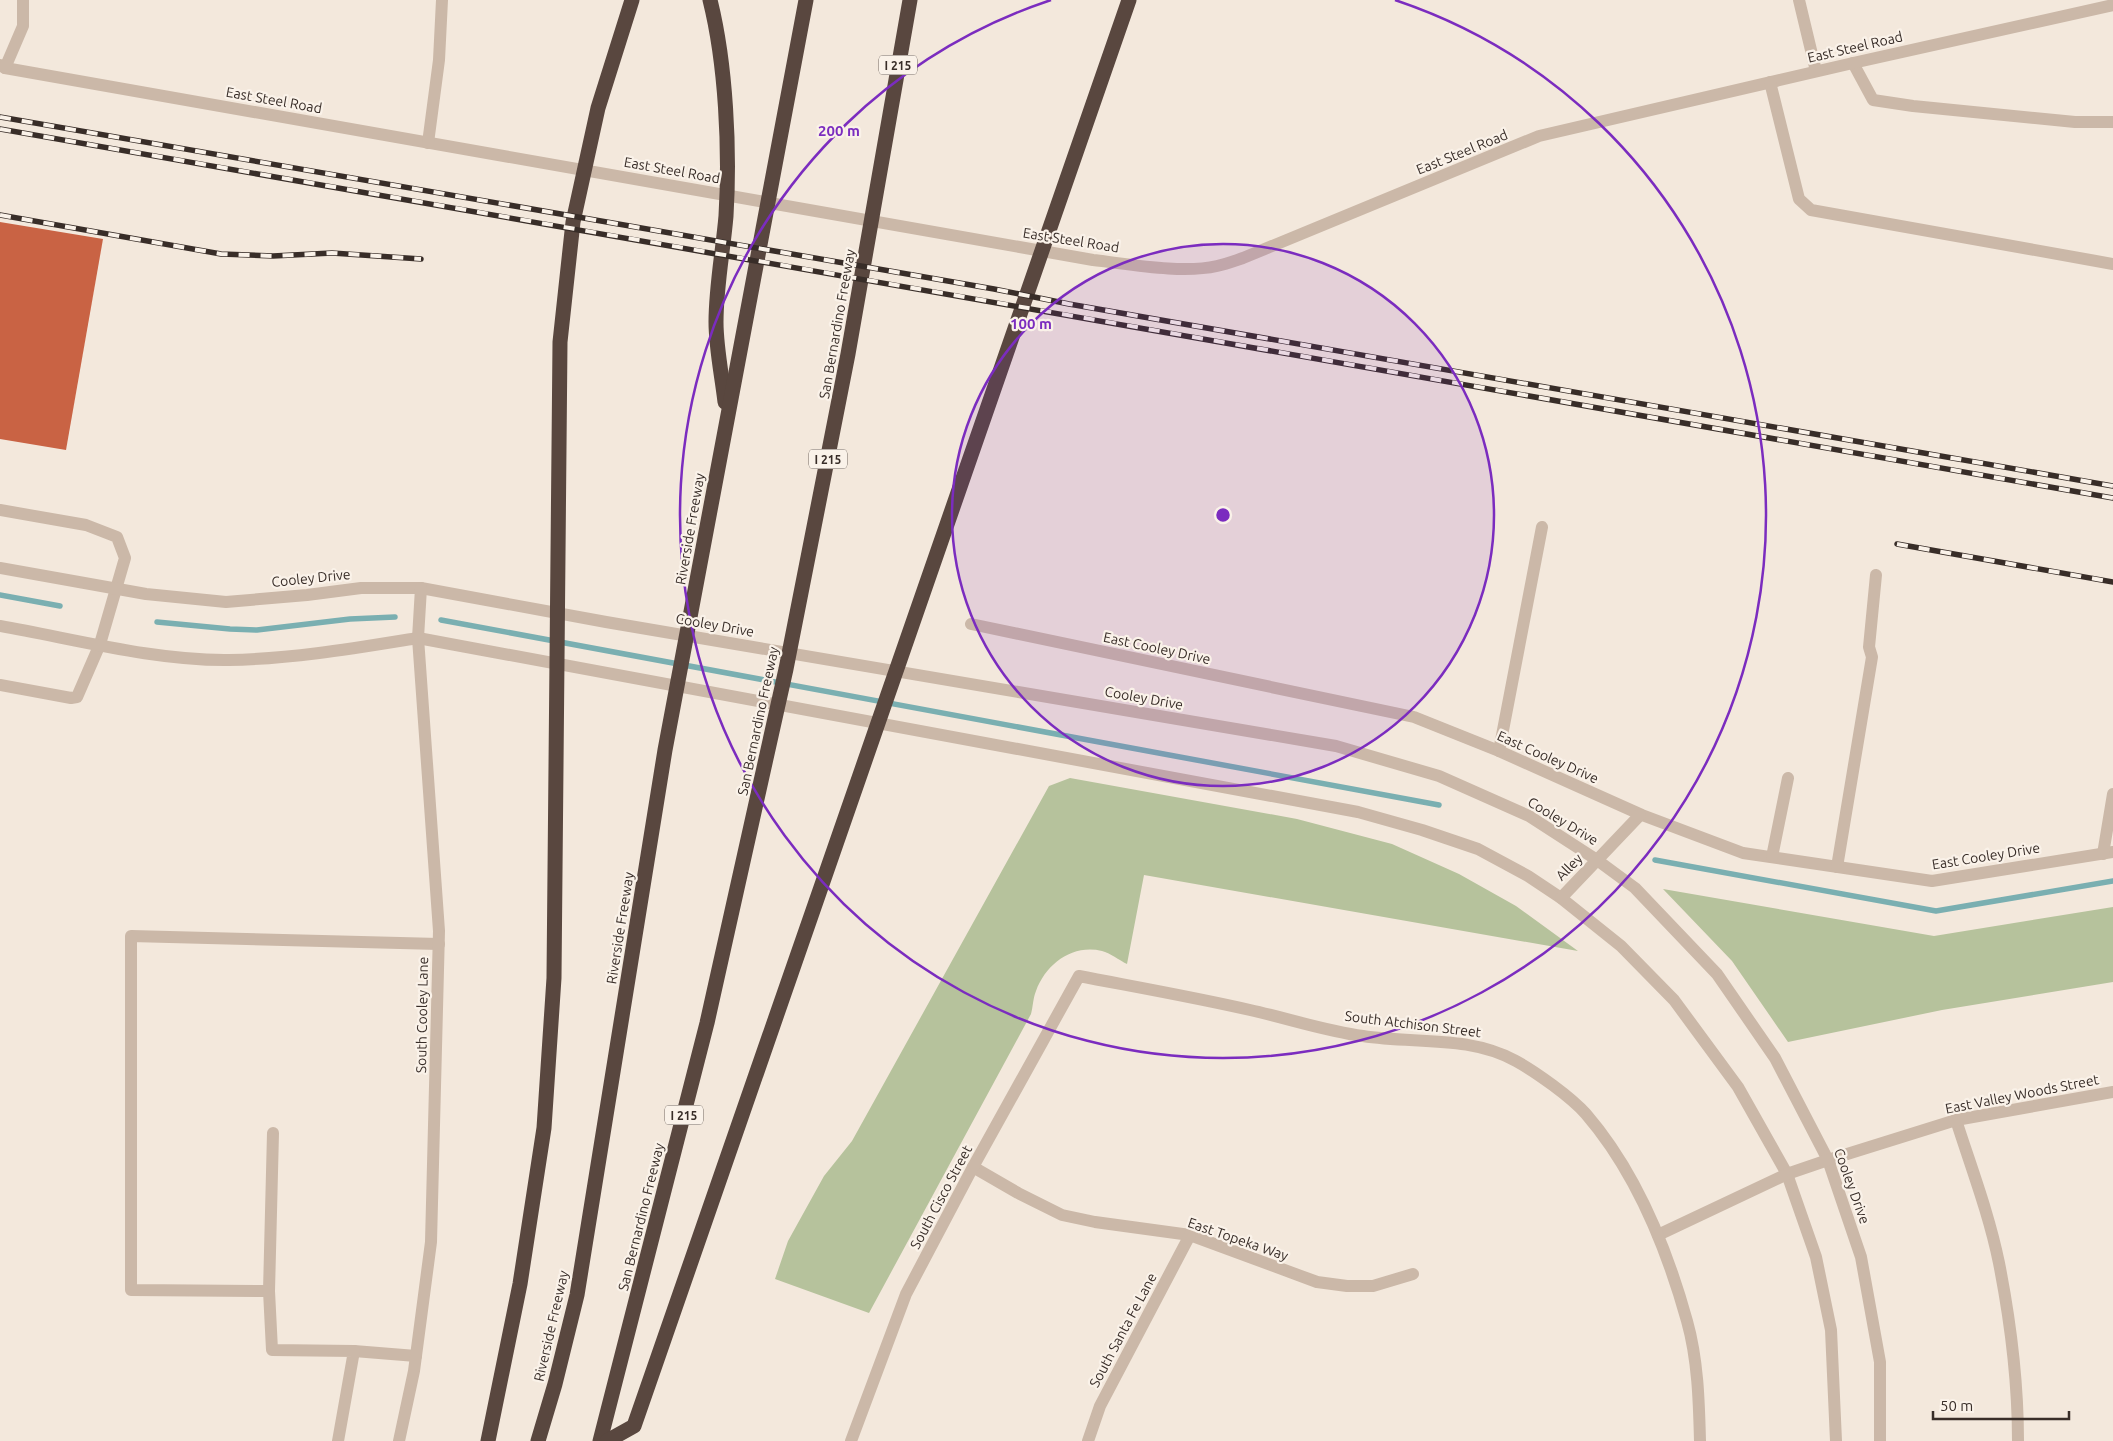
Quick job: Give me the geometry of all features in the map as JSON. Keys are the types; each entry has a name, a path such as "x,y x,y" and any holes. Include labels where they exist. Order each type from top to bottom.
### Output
{"highway":[{"path":"488,1441 520,1284 544,1128 554,978 560,342 575,212 598,108 632,0"},
{"path":"710,0 721,66 726,130 726,215 716,323 727,418"},
{"path":"727,418 806,0"},
{"name":"San Bernardino Freeway","path":"600,1441 687,1103 726,942 760,788 846,364 910,0"},
{"path":"607,1441 634,1426 1129,0"},
{"name":"Riverside Freeway","path":"538,1441 555,1384 577,1295 666,750 727,418"}],"street":[{"path":"2,67 23,26 23,0"},
{"path":"428,142 439,60 442,0"},
{"path":"1799,0 1816,72"},
{"name":"East Steel Road","path":"2,67 1093,260 1145,266 1187,268 1216,267 1243,258 1539,136 2113,5"},
{"path":"1853,63 1872,100 1913,106 2075,122 2113,122"},
{"path":"1770,82 1799,198 1811,210 2113,264"},
{"path":"0,510 86,525 117,537 125,558 100,644 77,696 74,698 0,684"},
{"path":"1499,751 1542,527"},
{"name":"Cooley Drive","path":"0,568 146,594 226,602 361,588 421,588 606,622 1336,746 1439,776 1529,816 1597,860 1635,888 1717,974 1775,1058 1828,1160 1861,1256 1880,1362 1880,1441"},
{"path":"1838,867 1872,657 1869,647 1876,575"},
{"name":"South Cooley Lane","path":"400,1441 416,1356 431,1242 439,944 418,638 421,588"},
{"name":"East Cooley Drive","path":"971,624 1414,717 1499,751 1640,814 1742,853 1932,881 2108,853"},
{"path":"0,626 169,656 228,660 302,656 418,638 1358,812 1422,830 1478,849 1528,876 1561,898 1621,946 1674,1000 1738,1087 1787,1174 1816,1257 1831,1330 1836,1441"},
{"path":"1772,857 1788,778"},
{"path":"2108,853 2113,794"},
{"name":"Alley","path":"1561,898 1640,814"},
{"path":"269,1291 131,1290 131,936 439,944"},
{"name":"South Cisco Street","path":"851,1441 906,1294 973,1167 1079,976"},
{"name":"South Atchison Street","path":"1079,976 1249,1010 1362,1036 1484,1047 1516,1060 1552,1086 1585,1113 1611,1148 1632,1181 1658,1235 1688,1323 1697,1378 1700,1441"},
{"name":"East Valley Woods Street","path":"1658,1235 1787,1174 1828,1160 1956,1120 2113,1092"},
{"path":"1956,1120 1982,1199 1999,1262 2010,1338 2018,1441"},
{"path":"273,1133 269,1291 272,1350 354,1351 416,1356"},
{"name":"East Topeka Way","path":"973,1167 1018,1193 1062,1215 1095,1222 1190,1236 1318,1282 1347,1286 1373,1286 1413,1274"},
{"name":"South Santa Fe Lane","path":"1088,1441 1100,1406 1190,1236"},
{"path":"338,1441 354,1351"}],"green space":[{"path":"1070,778 1297,819 1392,844 1459,874 1516,906 1578,951 1144,875 1127,964 1102,951 1080,951 1062,958 1046,972 1036,991 1031,1014 869,1313 775,1279 788,1241 824,1176 852,1141 1049,786"},
{"path":"1663,889 1934,936 2113,907 2113,982 1942,1010 1788,1042 1732,961"}],"building":[{"path":"0,222 103,239 66,450 0,439"}],"waterway":[{"path":"0,595 60,606"},
{"path":"157,622 257,630 350,619 395,617"},
{"path":"441,620 1439,805"},
{"path":"1655,860 1936,911 2113,881"}],"railway":[{"path":"0,117 994,289 1069,304 2113,486"},
{"path":"0,129 2113,498"},
{"path":"0,215 221,254 273,256 332,253 421,259"},
{"path":"1897,544 2113,582"}]}
